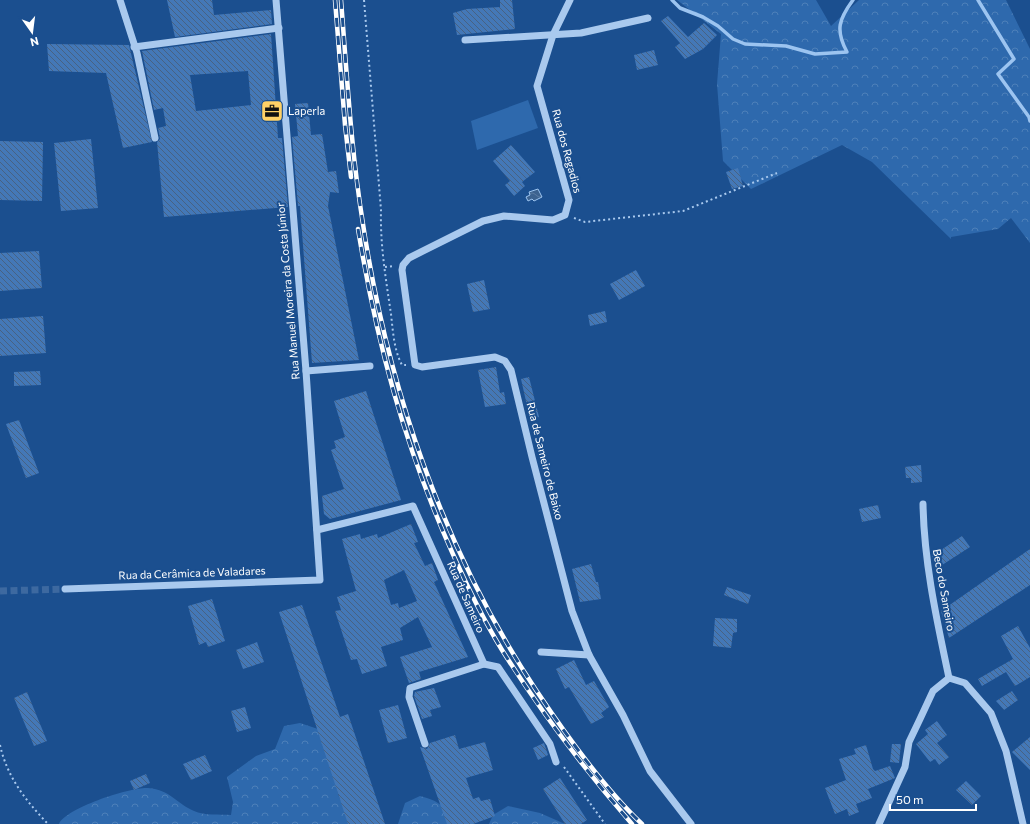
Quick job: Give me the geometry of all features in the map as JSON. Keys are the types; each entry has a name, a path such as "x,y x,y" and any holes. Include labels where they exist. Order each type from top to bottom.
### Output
{"street":[{"path":"120,0 134,47 155,138"},
{"name":"Rua Manuel Moreira da Costa Júnior","path":"276,0 306,371 320,580"},
{"name":"Rua dos Regadios","path":"565,215 569,200 537,86 553,35 570,0"},
{"path":"465,40 581,33 648,18"},
{"path":"134,47 279,28"},
{"name":"Rua de Sameiro de Baixo","path":"565,215 553,220 504,216 483,221 409,258 402,270 415,365 422,367 495,357 505,361 511,370 572,611 589,655 623,714 650,771 688,823"},
{"path":"306,371 370,366"},
{"name":"Beco do Sameiro","path":"923,504 923,531 931,586 949,678"},
{"name":"Rua de Sameiro","path":"317,530 413,506 484,664"},
{"name":"Rua da Cerâmica de Valadares","path":"65,589 320,580"},
{"path":"541,652 589,655"},
{"path":"425,744 409,697 410,688 484,664 498,667 550,744 556,762"},
{"path":"879,824 905,767 909,742 920,719 934,691 949,678 965,683 991,713 1006,751 1023,824"}],"path":[{"path":"364,0 381,210 380,228 397,355 402,365"},
{"path":"565,215 585,222 683,211 777,173"},
{"path":"0,745 5,765 30,806 48,824"},
{"path":"556,762 560,761 605,824"}],"green space":[{"path":"677,0 816,0 831,26 859,0 1006,0 1030,49 1030,243 1011,218 998,229 951,237 951,239 872,162 842,145 751,189 723,161 717,84 721,34"},
{"path":"528,100 538,128 477,150 471,121"},
{"path":"300,723 321,730 339,797 352,824 59,824 73,811 85,805 127,791 148,788 156,789 168,794 198,813 231,815 233,802 227,777 256,756 275,749 284,726"},
{"path":"420,796 437,802 446,812 451,824 398,824 405,803"},
{"path":"508,806 540,813 565,824 489,824 493,815"}],"water":[{"path":"538,189 542,197 534,201 532,199 528,201 526,197 530,195 529,192"}],"building":[{"path":"167,0 212,0 214,15 271,10 272,24 175,37"},
{"path":"500,0 512,0 515,29 457,35 453,13 467,9 500,7"},
{"path":"668,16 688,37 704,23 717,35 703,49 685,59 675,47 680,43 661,21"},
{"path":"271,34 278,138 282,138 288,207 164,217 157,142 160,139 158,128 166,126 163,108 154,110 142,51","holes":["248,71 251,105 196,111 190,75"]},
{"path":"47,44 129,45 152,142 123,148 106,73 49,71"},
{"path":"654,50 658,65 637,70 634,55"},
{"path":"308,103 311,135 322,134 328,172 336,171 339,193 330,192 328,206 359,360 312,363 300,206 298,206 292,137 298,136 295,104"},
{"path":"91,139 98,208 61,211 54,143"},
{"path":"0,141 43,142 42,201 0,200"},
{"path":"511,145 535,172 522,182 525,186 514,196 505,185 510,181 493,161"},
{"path":"738,168 743,186 732,189 726,172"},
{"path":"39,251 42,288 0,291 0,253"},
{"path":"636,270 645,286 619,300 610,284"},
{"path":"484,280 490,309 473,312 467,284"},
{"path":"605,311 607,322 590,326 588,315"},
{"path":"43,316 46,353 0,356 0,319"},
{"path":"496,367 500,393 504,392 506,404 485,407 478,370"},
{"path":"40,371 41,385 14,386 14,372"},
{"path":"529,377 539,417 530,419 521,379"},
{"path":"366,391 401,500 330,519 324,514 322,496 344,489 331,450 336,448 334,441 345,437 334,401"},
{"path":"19,420 39,473 26,478 6,424"},
{"path":"921,465 922,482 911,483 911,478 906,478 905,467"},
{"path":"878,505 881,518 862,522 859,509"},
{"path":"411,524 418,542 414,543 425,566 432,563 438,580 434,582 468,657 419,672 421,679 409,683 400,657 432,647 418,617 400,628 403,640 381,647 387,666 362,674 357,659 351,660 335,611 341,610 337,597 356,591 342,539 360,534 361,539 377,534 378,538","holes":["404,570 417,601 399,608 398,603 391,605 384,580"]},
{"path":"962,536 970,547 939,567 932,556"},
{"path":"1030,549 1030,585 949,638 941,611"},
{"path":"591,564 596,582 598,582 601,599 580,602 572,569"},
{"path":"727,587 751,595 748,604 724,595"},
{"path":"212,599 225,641 208,647 206,642 199,645 188,606"},
{"path":"302,605 340,717 348,714 385,824 348,824 279,612"},
{"path":"715,618 737,619 737,632 733,633 731,648 713,646"},
{"path":"1018,626 1030,648 1030,677 1015,686 1006,672 982,686 978,679 1013,659 1001,636"},
{"path":"257,642 264,662 243,669 236,650"},
{"path":"574,660 586,685 594,681 609,707 601,713 604,717 591,724 569,687 565,689 556,669"},
{"path":"434,688 441,707 430,710 432,716 422,719 414,696 415,692"},
{"path":"1012,691 1018,700 1004,710 996,701"},
{"path":"27,692 47,741 34,746 14,698"},
{"path":"398,705 407,738 388,743 379,710"},
{"path":"245,707 251,728 237,732 231,711"},
{"path":"937,721 947,735 937,743 949,757 939,765 935,759 930,762 916,744 928,734 925,730"},
{"path":"455,735 459,749 485,742 493,770 466,778 473,799 479,797 481,801 490,799 495,816 473,824 447,824 420,747 427,749 430,743"},
{"path":"1030,737 1030,770 1012,752"},
{"path":"544,743 548,755 538,760 533,748"},
{"path":"892,744 901,744 899,763 890,762"},
{"path":"866,745 873,769 875,771 890,766 895,778 868,789 872,798 856,804 859,812 849,816 847,809 835,814 825,788 846,780 839,759 856,754 854,749"},
{"path":"205,755 212,771 191,780 183,764"},
{"path":"146,774 150,783 134,790 130,781"},
{"path":"560,778 587,820 581,824 565,824 543,789"},
{"path":"966,781 981,796 972,805 956,790"}],"waterway":[{"path":"672,0 680,8 703,17 718,26 733,39 745,44 786,46 815,54 847,52 841,37 840,25 844,13 853,0"},
{"path":"978,0 1014,59 998,74 1029,117 1030,121"}],"tunnel":[{"path":"0,591 65,589"}],"railway":[{"path":"335,0 345,125 351,177"},
{"path":"341,0 355,168 374,286 404,407 424,467 447,525 474,582 503,637 536,690 572,742 613,794 642,824"},
{"path":"358,229 374,313 394,394 420,473 463,577 495,638 532,696 580,761 632,824"}],"place":[{"name":"Laperla","path":"272,111"}]}
